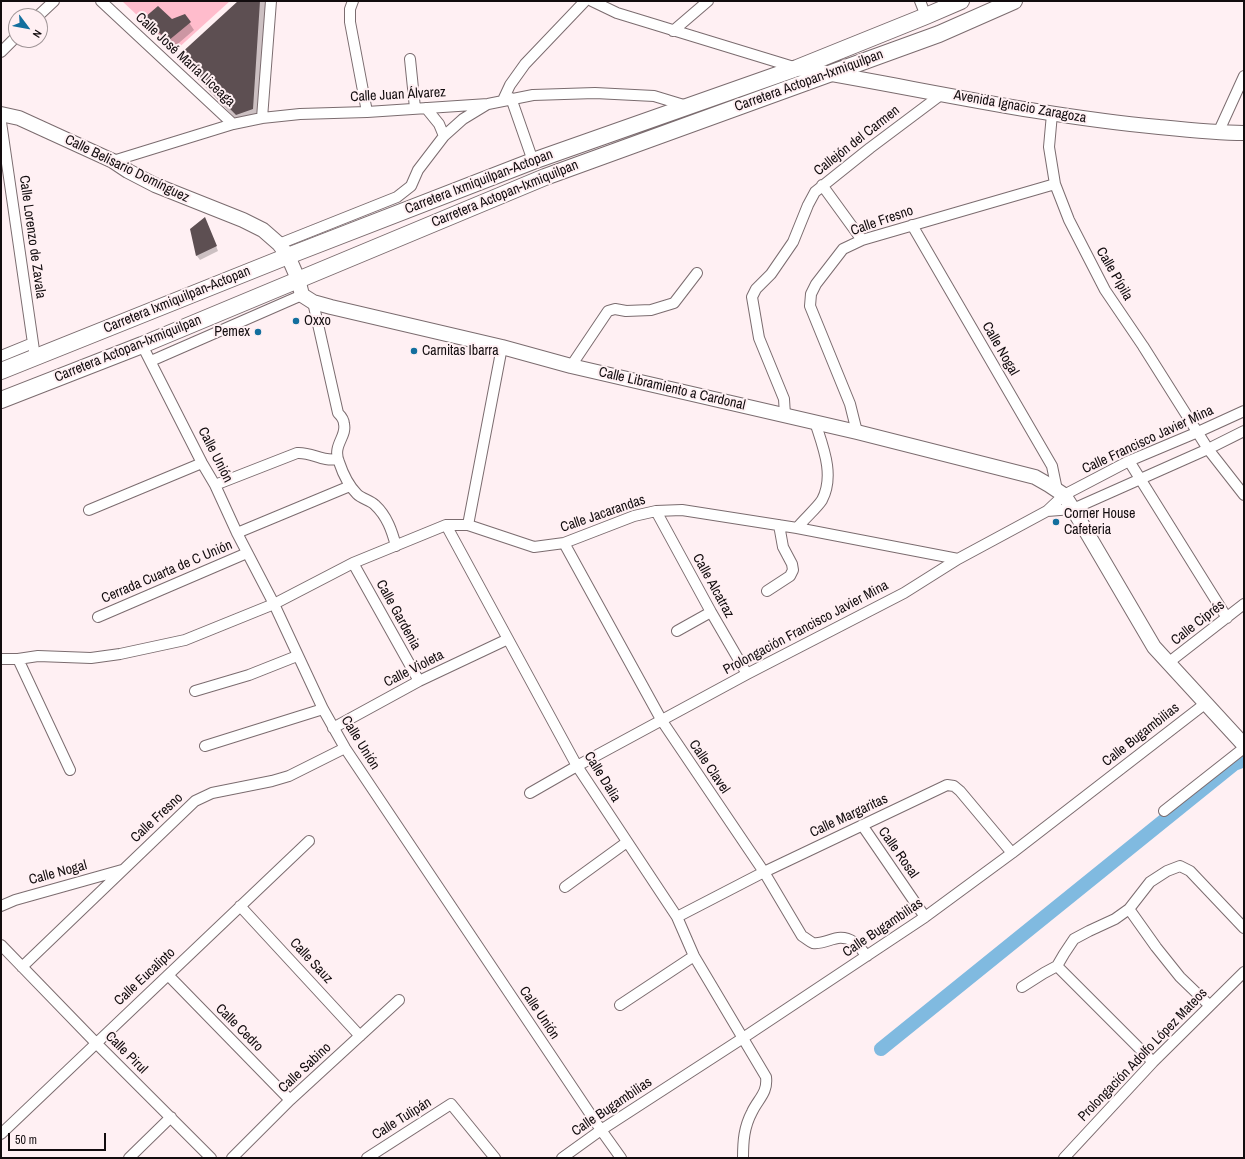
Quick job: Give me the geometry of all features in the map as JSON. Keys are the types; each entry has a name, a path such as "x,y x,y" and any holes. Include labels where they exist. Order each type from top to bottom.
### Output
{"main road":[{"name":"Carretera Ixmiquilpan-Actopan","path":"1,371 34,350 284,250 797,68 961,1"},
{"name":"Carretera Actopan-Ixmiquilpan","path":"1,400 142,345 545,177 828,73 939,34 1014,1"}],"street":[{"path":"47,8 54,1"},
{"name":"Calle José María Liceaga","path":"101,1 233,124"},
{"path":"262,118 271,1"},
{"path":"353,1 350,9 350,22 367,112"},
{"path":"533,161 507,99 510,85 525,64 585,1 673,31 797,68"},
{"path":"673,31 708,1"},
{"path":"920,1 926,16"},
{"path":"410,59 415,108"},
{"name":"Avenida Ignacio Zaragoza","path":"797,68 1052,114 1116,123 1218,133 1244,133"},
{"path":"1218,133 1244,76"},
{"name":"Calle Juan Álvarez","path":"112,161 233,124 262,118 300,114 367,112 488,104 533,95 595,93 654,96 689,107"},
{"name":"Callejón del Carmen","path":"785,415 784,399 759,338 752,297 756,289 772,274 793,242 815,192 822,185 942,94"},
{"path":"396,546 392,532 384,515 374,504 358,495 346,481 338,459 337,445 345,431 344,422 338,413 307,298 284,250 397,197 412,186 418,170 444,136 463,119 488,104"},
{"path":"426,108 439,124 444,136"},
{"name":"Calle Belisario Domínguez","path":"1,114 19,118 112,161 155,186 244,220 263,230 284,250"},
{"name":"Calle Pípila","path":"1052,114 1049,147 1055,184 1069,220 1105,290 1143,346 1208,449 1244,495"},
{"name":"Calle Lorenzo de Zavala","path":"1,122 12,208 34,350"},
{"name":"Calle Fresno","path":"857,432 850,404 810,306 811,294 816,284 829,266 843,249 862,240 1055,184"},
{"path":"822,185 862,240"},
{"name":"Calle Nogal","path":"912,225 1052,466 1060,493"},
{"path":"571,366 608,311 615,309 626,311 651,310 674,303 697,274"},
{"path":"151,361 307,298"},
{"name":"Calle Libramiento a Cardonal","path":"307,298 330,308 502,348 571,366 816,422 1035,477 1060,493"},
{"name":"Calle Unión","path":"142,345 202,463 215,485 333,728 621,1158"},
{"path":"468,526 502,348"},
{"path":"1,356 34,350"},
{"name":"Calle Francisco Javier Mina","path":"1060,493 1244,411"},
{"path":"797,528 822,500 828,480 827,463 816,422"},
{"path":"1073,509 1208,449 1244,431"},
{"path":"215,485 297,453 307,452 329,461 338,459"},
{"path":"1129,461 1227,618"},
{"path":"89,510 202,463"},
{"path":"237,533 350,486"},
{"path":"1060,493 1073,509 1154,647 1244,746 1164,811"},
{"name":"Prolongación Francisco Javier Mina","path":"1047,511 1060,493"},
{"name":"Prolongación Francisco Javier Mina","path":"530,793 747,674 904,593 958,559 1047,511 1073,509"},
{"name":"Calle Jacarandas","path":"1,658 18,659 38,656 91,658 120,654 185,640 274,604 352,563 446,525 468,526 534,547 564,543 634,516 656,510 682,510 779,524 958,559"},
{"name":"Calle Alcatraz","path":"656,510 711,612 747,674"},
{"path":"767,591 790,576 793,570 792,564 783,547 779,524"},
{"name":"Calle Dalia","path":"446,525 577,766 677,917 694,956 766,1078 767,1086 752,1112 743,1136 743,1158"},
{"name":"Calle Clavel","path":"564,543 662,721 764,872 802,936 812,943 820,943 835,938 847,938 855,942 867,956"},
{"name":"Cerrada Cuarta de C Unión","path":"98,616 247,553"},
{"name":"Calle Gardenia","path":"352,563 419,681"},
{"name":"Calle Ciprés","path":"1168,664 1244,604"},
{"path":"677,631 711,612"},
{"name":"Calle Violeta","path":"333,728 419,681 508,639"},
{"path":"195,691 249,675 297,656"},
{"path":"18,659 70,770"},
{"name":"Calle Bugambilias","path":"562,1158 601,1130 925,917 1012,853 1206,703"},
{"path":"205,746 323,709"},
{"name":"Calle Fresno","path":"22,967 195,801 212,793 272,781 289,776 345,748"},
{"name":"Calle Margaritas","path":"677,917 764,872 947,785 954,786 960,791 1012,853"},
{"name":"Calle Rosal","path":"862,826 925,917"},
{"name":"Calle Eucalipto","path":"1,1134 309,841"},
{"path":"565,887 627,842"},
{"path":"1022,987 1057,966 1074,940 1115,919 1129,909 1150,882 1167,871 1180,866 1190,871 1244,928"},
{"name":"Calle Nogal","path":"1,906 15,900 123,870"},
{"name":"Calle Sauz","path":"240,906 360,1036"},
{"path":"1129,909 1180,977 1209,1006"},
{"name":"Calle Pirul","path":"1,945 211,1158"},
{"path":"620,1005 694,956"},
{"path":"1057,966 1152,1062"},
{"name":"Prolongación Adolfo López Mateos","path":"1064,1158 1152,1062 1244,972"},
{"name":"Calle Cedro","path":"168,975 290,1100"},
{"name":"Calle Sabino","path":"232,1158 290,1100 399,1000"},
{"name":"Calle Tulipán","path":"367,1158 451,1104 496,1158"},
{"path":"129,1158 171,1117"}],"shaded area":[{"path":"122,1 230,1 175,51"}],"building":[{"path":"238,1 260,1 253,109 236,115 178,56"},
{"path":"158,6 172,19 185,14 191,22 168,41 144,18"},
{"path":"205,217 217,246 196,256 190,229"}],"waterway":[{"path":"881,1049 1234,764 1244,760"}],"place":[{"name":"Oxxo","path":"296,321"},
{"name":"Pemex","path":"258,332"},
{"name":"Carnitas Ibarra","path":"414,351"},
{"name":"Corner House Cafeteria","path":"1056,522"}]}
